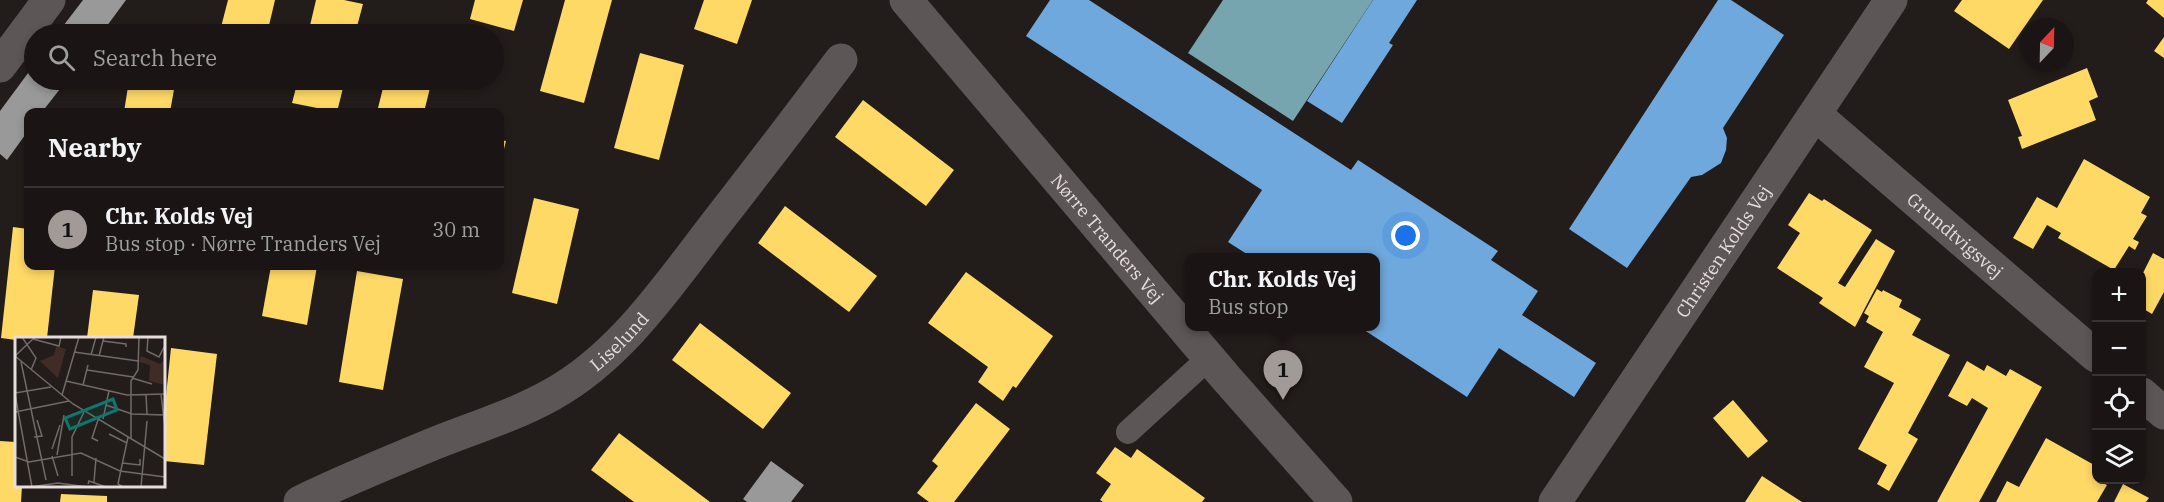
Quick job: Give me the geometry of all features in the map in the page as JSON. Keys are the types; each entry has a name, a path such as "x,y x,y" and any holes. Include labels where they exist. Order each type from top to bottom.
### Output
{"street":[{"path":"31,24 49,0"},
{"name":"Nørre Tranders Vej","path":"906,0 1185,330"},
{"name":"Christen Kolds Vej","path":"1555,502 1891,0"},
{"path":"0,66 24,34"},
{"name":"Liselund","path":"300,502 398,459 515,413 552,395 598,363 628,333 676,275 842,60"},
{"name":"Grundtvigsvej","path":"1816,115 2092,352"},
{"name":"Nørre Tranders Vej","path":"1186,331 1324,498"},
{"path":"2146,397 2164,413"}],"lane":[{"path":"1128,432 1209,358"}],"building: Homes":[{"path":"228,0 275,0 269,24 222,24"},
{"path":"316,0 344,0 363,4 358,24 310,24"},
{"path":"475,0 523,0 514,31 504,28 504,24 488,24 470,19"},
{"path":"565,0 612,0 584,103 540,91"},
{"path":"704,0 752,0 737,44 694,29"},
{"path":"1962,0 2043,0 2031,18 2020,18 2020,33 2009,49 1954,11"},
{"path":"2148,0 2164,0 2164,18 2146,3"},
{"path":"2164,37 2164,58 2154,51"},
{"path":"640,53 684,65 659,160 614,148"},
{"path":"2087,68 2098,97 2089,101 2096,120 2022,149 2018,137 2022,136 2008,100"},
{"path":"127,90 174,90 171,108 125,108"},
{"path":"295,90 342,90 338,108 317,108 292,103"},
{"path":"382,90 430,90 425,108 378,108"},
{"path":"863,100 954,170 926,206 835,137"},
{"path":"2084,159 2150,197 2141,213 2147,216 2133,239 2139,242 2135,250 2129,246 2115,268 2110,268 2058,238 2061,233 2047,225 2033,249 2013,238 2037,197 2057,208"},
{"path":"1809,193 1822,201 1824,199 1872,230 1838,283 1845,287 1876,239 1895,251 1855,327 1819,303 1823,298 1777,268 1800,233 1788,225"},
{"path":"534,198 579,209 557,304 512,293"},
{"path":"785,206 877,276 849,312 758,243"},
{"path":"13,227 24,228 24,270 55,270 47,337 15,337 15,340 1,338"},
{"path":"2153,253 2164,259 2164,292 2152,314 2146,310 2146,268"},
{"path":"270,270 316,270 307,325 262,316"},
{"path":"357,271 403,279 383,390 339,382"},
{"path":"966,272 1053,336 1016,388 1013,386 1003,401 978,382 988,367 928,323"},
{"path":"1877,289 1902,300 1899,307 1921,319 1912,335 1950,355 1908,433 1918,439 1889,491 1877,484 1887,465 1858,449 1894,383 1864,367 1883,332 1866,322 1869,316 1864,313"},
{"path":"93,290 139,295 133,337 87,337"},
{"path":"700,323 791,393 763,429 672,360"},
{"path":"171,348 217,354 204,465 165,461 165,405"},
{"path":"1967,361 1984,371 1987,365 2006,376 2010,369 2042,387 1979,502 1937,502 1988,408 1972,398 1967,406 1948,396"},
{"path":"1733,400 1768,441 1748,458 1713,418"},
{"path":"976,403 1010,429 954,502 929,502 917,493 938,466 932,461"},
{"path":"619,433 710,502 634,502 591,470"},
{"path":"2046,438 2092,464 2092,484 2107,485 2097,502 1996,502 2007,481 2019,487"},
{"path":"0,441 15,442 15,487 22,487 21,502 0,502"},
{"path":"1115,447 1131,458 1137,449 1205,498 1202,502 1103,502 1100,500 1111,484 1096,473"},
{"path":"1762,476 1802,502 1745,502"},
{"path":"2123,484 2149,498 2146,502 2114,502"},
{"path":"61,494 107,496 107,502 60,502"}],"building: Schools":[{"path":"1050,0 1089,0 1351,170 1358,160 1498,251 1491,260 1538,291 1522,315 1596,363 1574,397 1499,348 1467,397 1366,331 1380,331 1380,253 1245,253 1228,242 1262,190 1026,36"},
{"path":"1373,0 1417,0 1389,43 1393,45 1342,123 1307,101"},
{"path":"1718,0 1731,0 1784,35 1723,128 1727,138 1726,150 1721,163 1702,175 1691,177 1627,268 1569,229"}],"building: Public":[{"path":"1223,0 1373,0 1293,121 1188,53"}],"building: Industry":[{"path":"83,0 126,0 108,24 65,24"},
{"path":"24,79 24,90 59,90 45,108 24,108 24,137 7,160 0,154 0,111"},
{"path":"771,461 804,485 791,502 747,502 743,499"}],"place":[{"name":"Chr. Kolds Vej","path":"1283,400"}]}
